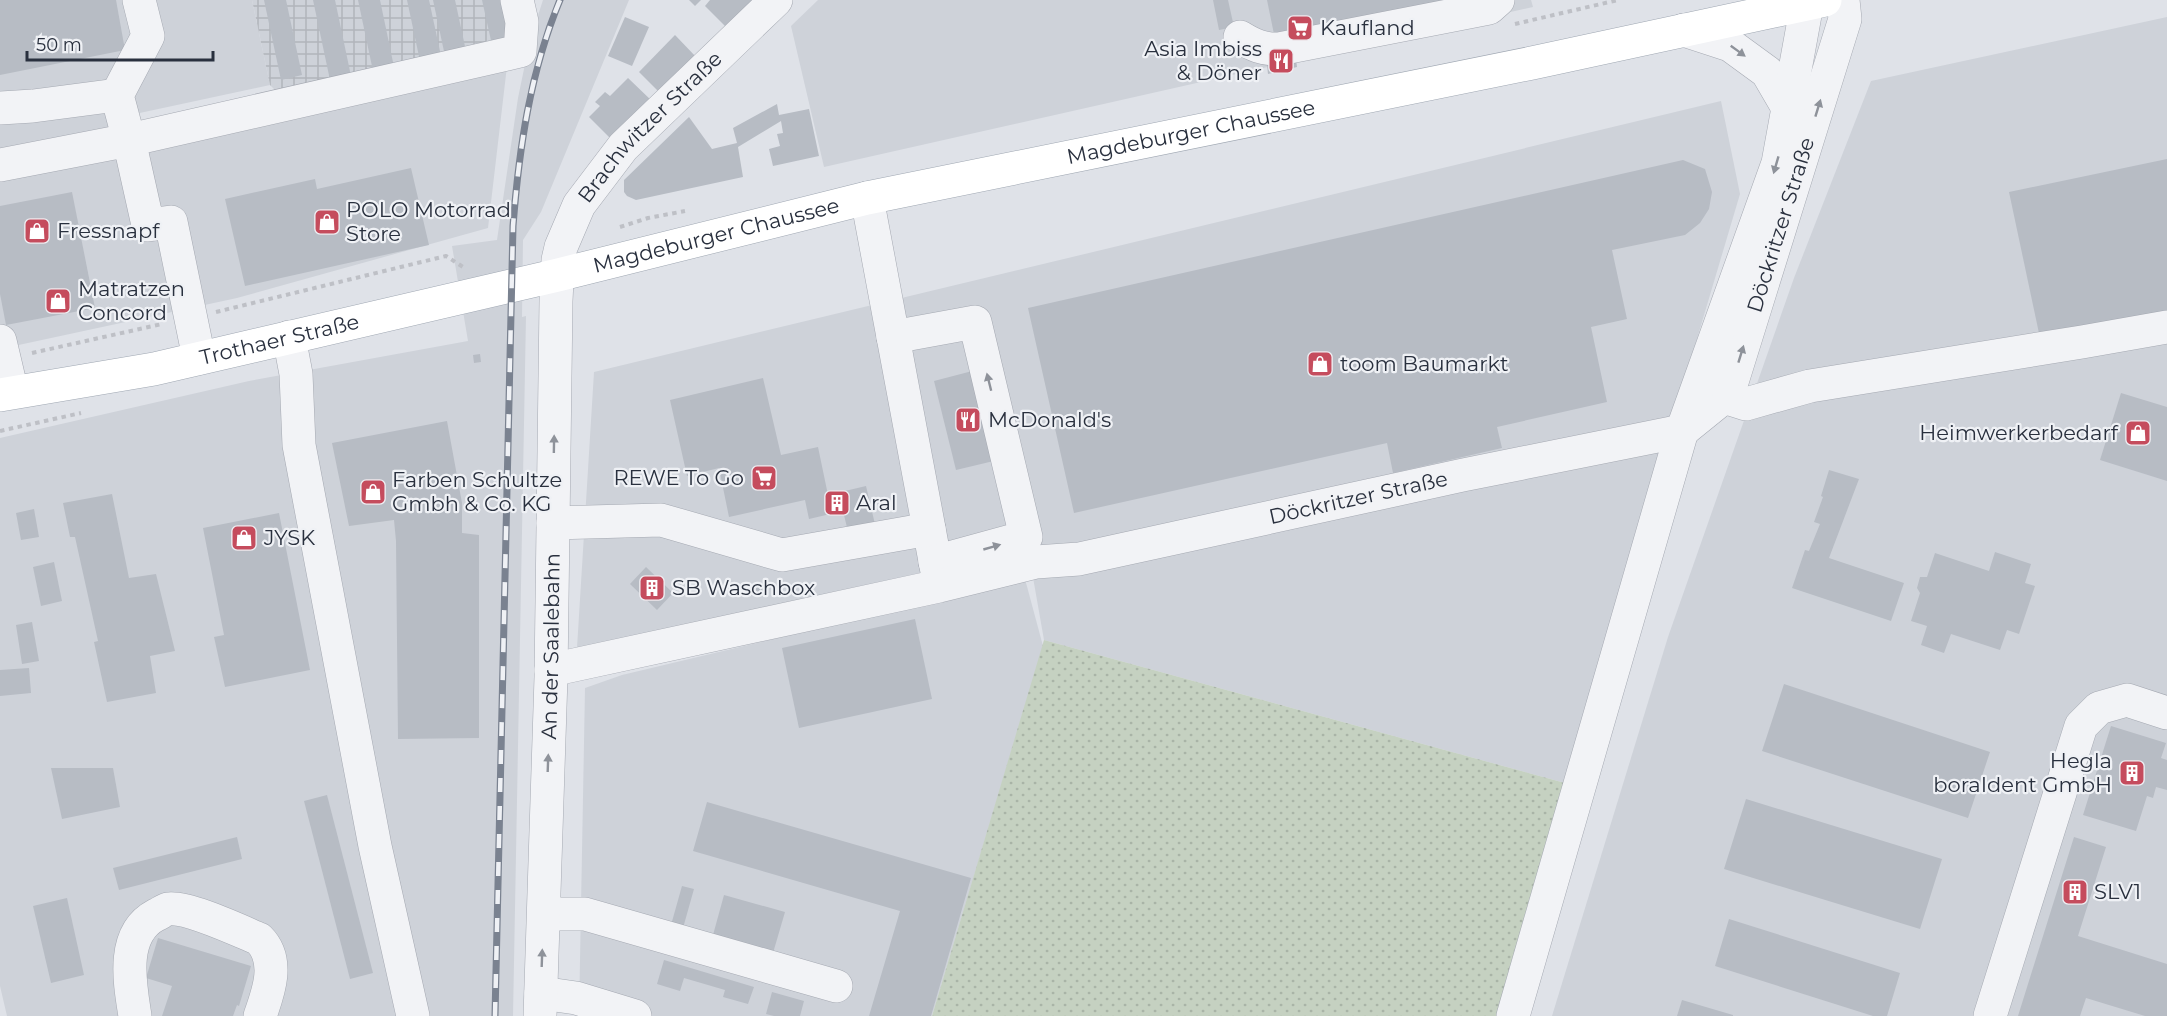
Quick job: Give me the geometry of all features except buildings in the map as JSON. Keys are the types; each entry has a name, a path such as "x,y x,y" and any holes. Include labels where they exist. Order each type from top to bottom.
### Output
{"main road":[{"name":"Magdeburger Chaussee","path":"558,275 867,198 1816,2"},
{"name":"Trothaer Straße","path":"6,393 154,369 558,275"}],"street":[{"path":"139,0 148,36 117,95 148,225 171,222 199,358"},
{"path":"0,165 129,140 520,51 522,22 517,0"},
{"name":"Brachwitzer Straße","path":"558,275 561,247 579,205 623,147 776,0"},
{"path":"1240,37 1268,50 1279,49 1489,8 1498,0"},
{"name":"Döckritzer Straße","path":"937,574 1079,559 1463,475 1682,431 1724,398 1731,385 1845,19 1843,0"},
{"name":"Döckritzer Straße","path":"1513,1016 1682,431 1778,163 1788,108 1816,2"},
{"name":"Döckritzer Straße","path":"1684,30 1731,45 1749,58 1767,72 1788,108"},
{"path":"0,108 117,95"},
{"path":"867,198 937,574"},
{"name":"An der Saalebahn","path":"541,1005 551,670 558,275"},
{"path":"551,670 937,574 1026,537 975,322 893,337"},
{"path":"1724,398 1746,404 1810,386 2167,327"},
{"path":"289,337 296,374 300,445 375,846 413,1016"},
{"path":"2,350 6,393"},
{"path":"553,523 661,520 782,555 929,529"},
{"path":"1990,1016 2081,726 2099,708 2127,700 2167,712"},
{"path":"135,1016 129,969 136,935 150,919 168,909 190,913 259,939 268,948 272,964 270,984 260,1016"},
{"path":"544,914 585,914 836,986"},
{"path":"541,1005 576,998 635,1016"}],"path":[{"path":"2,350 192,318 446,256 466,269"}],"shaded area":[{"path":"0,0 252,0 270,85 135,114 144,151 507,66 488,228 237,298 0,349"},
{"path":"252,0 508,0 514,41 280,95 270,85"},
{"path":"543,0 629,0 541,212 523,240 522,317 526,316 513,1016 7,1016 0,986 0,438 249,381 468,341 452,246 497,240 518,98 530,40"},
{"path":"818,0 1531,0 1533,7 824,167 791,26"},
{"path":"2167,17 2167,1016 1552,1016 1668,637 1794,278 1871,81"},
{"path":"1721,101 1740,194 1565,783 1044,640 1028,549 577,648 594,372"},
{"path":"1025,579 1043,646 932,1016 579,1016 585,688 622,675"}],"green space":[{"path":"1044,640 1565,783 1497,1016 932,1016"}],"railway":[{"path":"495,1016 513,226 528,111 541,55 560,0"}],"place":[{"name":"Kaufland","path":"1300,28"},
{"name":"Asia Imbiss & Döner","path":"1281,61"},
{"name":"POLO Motorrad Store","path":"327,222"},
{"name":"Fressnapf","path":"37,231"},
{"name":"Matratzen Concord","path":"58,301"},
{"name":"toom Baumarkt","path":"1320,364"},
{"name":"McDonald's","path":"968,420"},
{"name":"Heimwerkerbedarf","path":"2138,433"},
{"name":"REWE To Go","path":"764,478"},
{"name":"Farben Schultze Gmbh & Co. KG","path":"373,492"},
{"name":"Aral","path":"837,503"},
{"name":"JYSK","path":"244,538"},
{"name":"SB Waschbox","path":"652,588"},
{"name":"Hegla boraIdent GmbH","path":"2132,773"},
{"name":"SLV1","path":"2075,892"}]}
